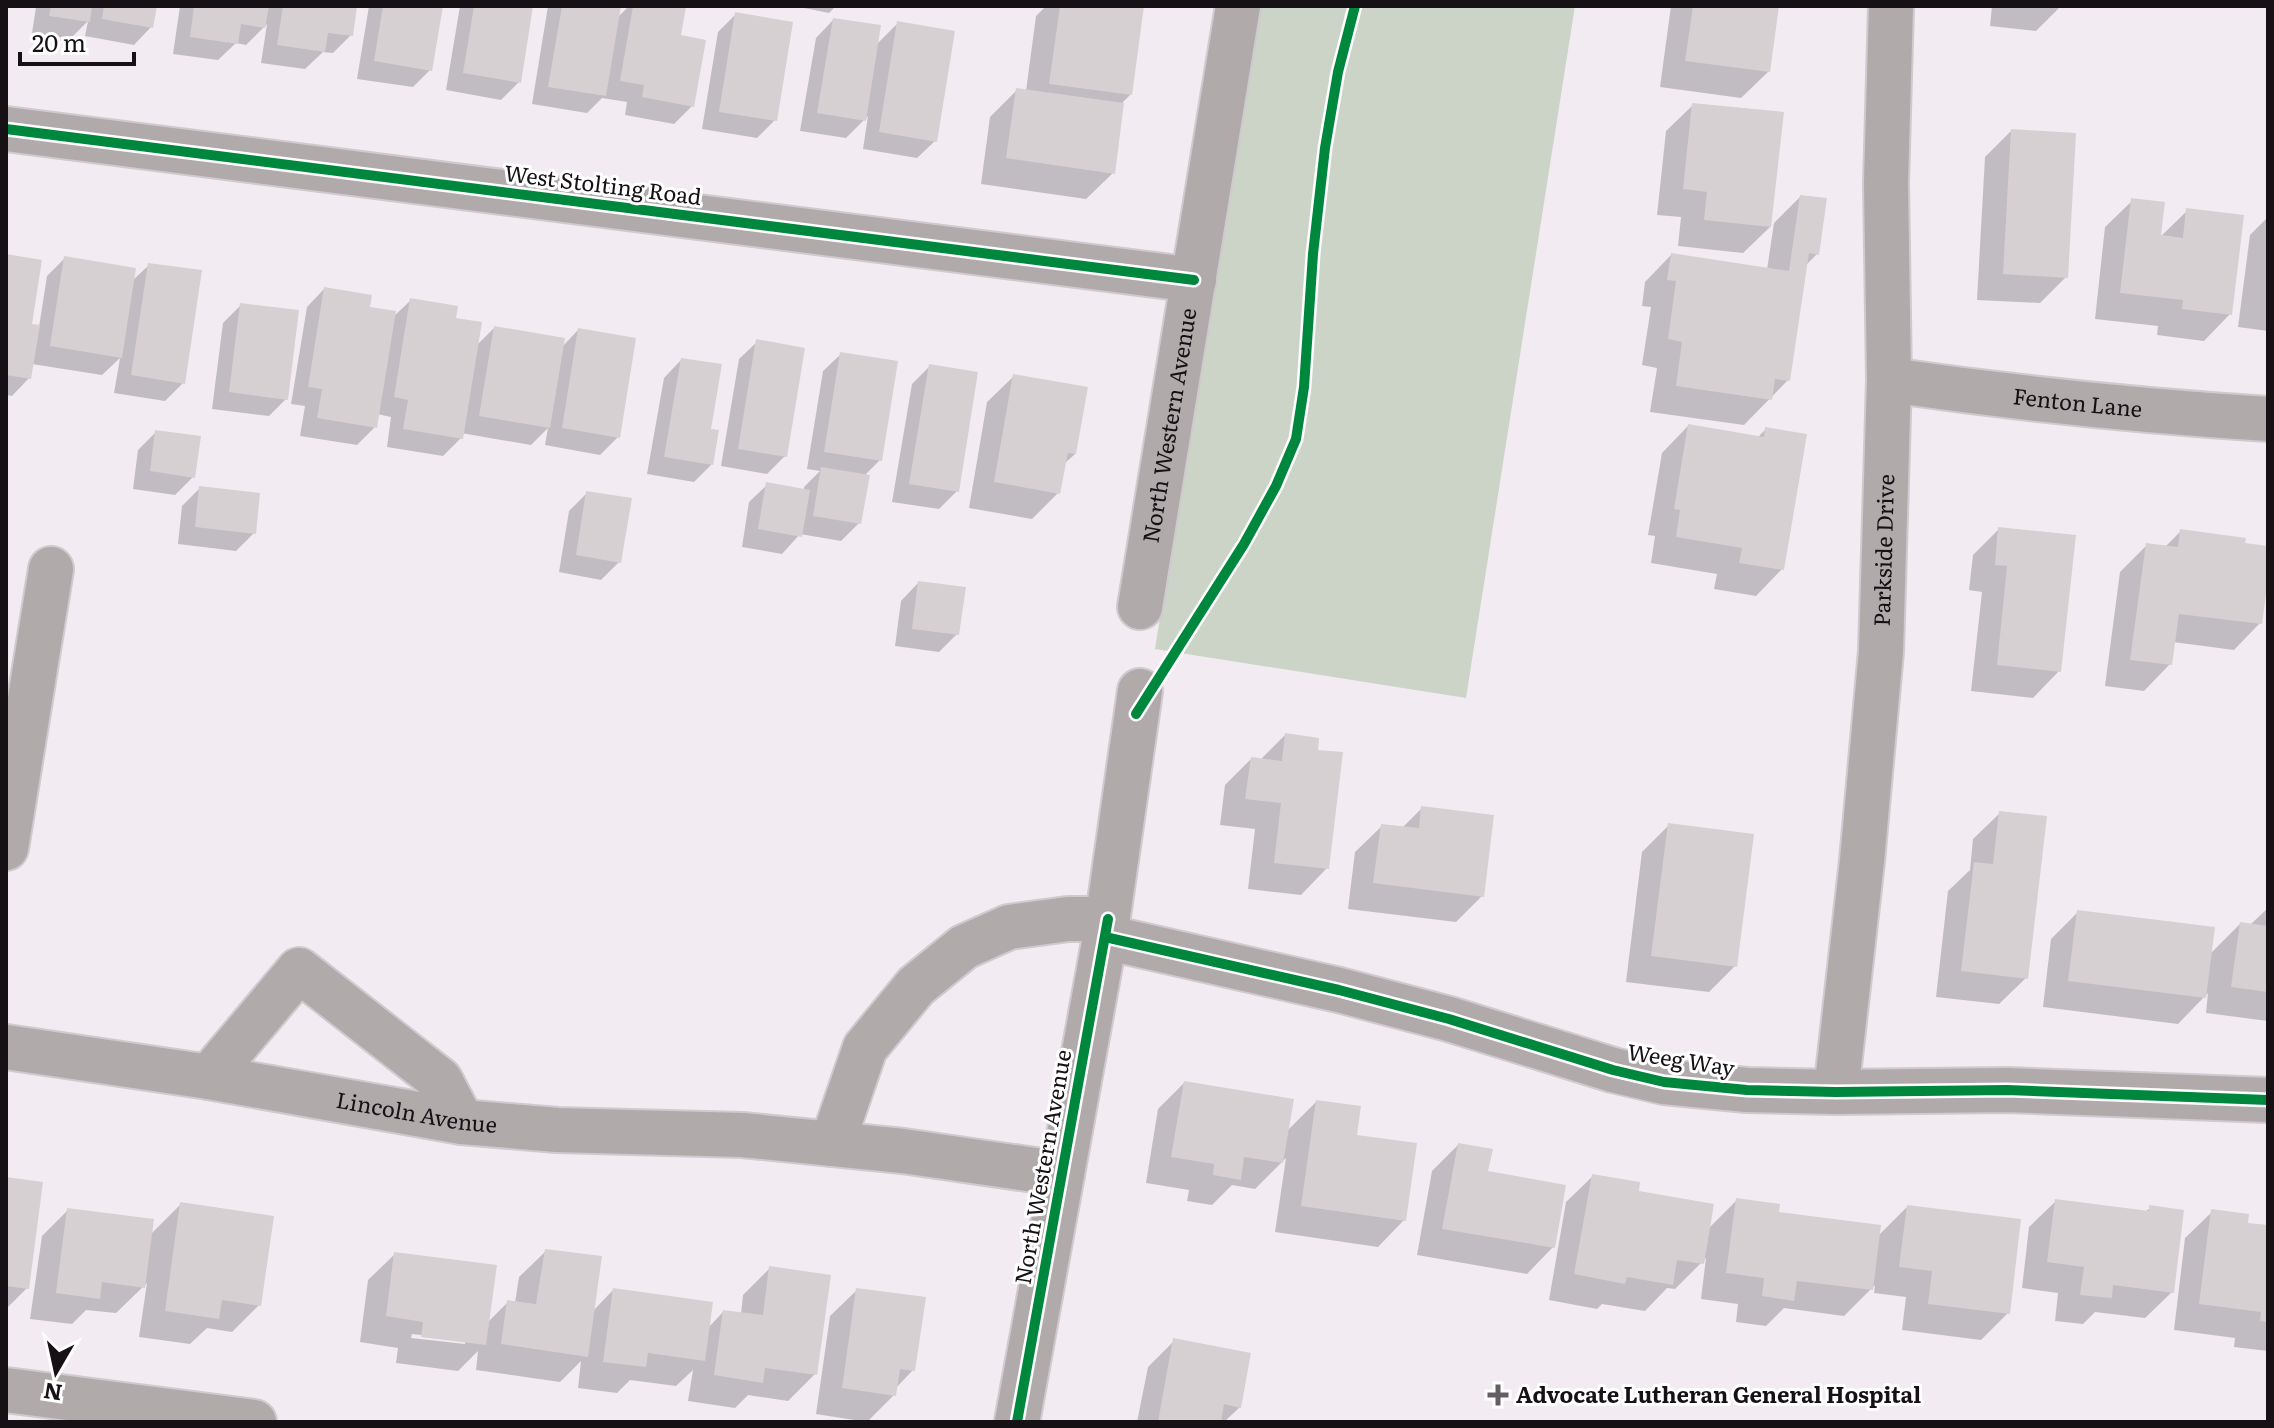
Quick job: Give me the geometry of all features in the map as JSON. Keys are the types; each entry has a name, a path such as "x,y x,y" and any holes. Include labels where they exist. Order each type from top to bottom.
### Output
{"street":[{"name":"North Western Avenue","path":"1140,607 1238,6"},
{"name":"Parkside Drive","path":"1836,1092 1862,861 1881,651 1889,380 1886,183 1891,6"},
{"name":"West Stolting Road","path":"6,129 1194,280"},
{"name":"Fenton Lane","path":"1889,380 2030,399 2268,419"},
{"path":"6,848 51,569"},
{"name":"North Western Avenue","path":"1017,1422 1106,928 1140,691"},
{"path":"832,1144 865,1048 916,986 964,947 1009,927 1068,919 1106,928"},
{"name":"Weeg Way","path":"1106,928 1449,1019 1613,1070 1664,1082 1747,1090 2007,1090 2268,1100"},
{"path":"209,1077 299,970 440,1080 462,1122"},
{"name":"Lincoln Avenue","path":"6,1047 209,1077 462,1122 557,1130 742,1135 903,1151 1062,1174"},
{"path":"6,1390 254,1422"}],"shaded area":[{"path":"1258,6 1575,6 1466,698 1155,649"}],"building":[{"path":"51,6 92,6 90,22 49,16"},
{"path":"104,6 157,6 153,28 102,19"},
{"path":"194,6 269,6 265,28 241,24 238,44 190,37"},
{"path":"283,6 357,6 353,36 328,33 325,52 277,45"},
{"path":"383,6 443,6 432,71 374,61"},
{"path":"474,6 533,6 521,83 463,73"},
{"path":"562,6 621,6 606,96 548,87"},
{"path":"633,6 686,7 681,35 706,40 694,107 642,97 644,85 620,81"},
{"path":"1060,6 1144,6 1132,95 1049,84"},
{"path":"1693,6 1779,6 1770,72 1685,61"},
{"path":"735,12 793,22 777,121 719,112"},
{"path":"833,18 881,25 866,121 817,113"},
{"path":"897,21 955,31 937,142 879,132"},
{"path":"1016,88 1124,103 1115,174 1006,158"},
{"path":"1692,103 1784,112 1771,227 1704,220 1707,192 1683,189"},
{"path":"2011,129 2076,133 2068,278 2003,274"},
{"path":"1800,195 1827,198 1819,255 1809,253 1790,381 1775,379 1772,400 1676,386 1682,342 1668,339 1676,281 1667,280 1671,253 1789,271"},
{"path":"2131,198 2165,202 2161,235 2183,238 2186,208 2244,215 2232,315 2182,309 2183,300 2120,293"},
{"path":"6,254 42,260 32,324 40,325 31,379 6,375"},
{"path":"64,256 136,268 122,358 50,346"},
{"path":"148,263 202,270 185,384 131,375"},
{"path":"324,287 372,295 370,307 396,311 377,428 317,418 322,389 308,387"},
{"path":"410,298 458,306 456,318 482,322 463,439 403,429 408,400 394,397"},
{"path":"240,303 299,310 288,400 229,392"},
{"path":"494,326 565,338 550,428 479,416"},
{"path":"578,328 636,338 620,438 562,428"},
{"path":"756,339 805,348 787,457 738,449"},
{"path":"840,352 898,361 882,461 824,452"},
{"path":"681,358 722,364 711,429 719,430 713,465 664,457"},
{"path":"929,364 978,372 959,492 909,484"},
{"path":"1013,374 1088,387 1076,454 1068,453 1060,494 994,482"},
{"path":"1688,424 1764,437 1765,427 1807,434 1784,570 1739,563 1742,548 1676,537 1680,510 1674,509"},
{"path":"155,430 201,436 195,478 150,471"},
{"path":"821,467 870,475 861,524 813,516"},
{"path":"766,482 810,490 802,537 758,529"},
{"path":"199,486 260,493 256,534 195,527"},
{"path":"586,491 632,498 621,563 576,555"},
{"path":"1998,527 2076,535 2061,672 1997,665 2007,566 1995,565"},
{"path":"2180,529 2246,538 2245,543 2268,546 2268,579 2262,624 2179,614 2172,665 2130,660 2146,543 2178,547"},
{"path":"918,581 966,587 959,635 912,629"},
{"path":"1285,733 1319,738 1318,750 1343,752 1329,869 1274,863 1281,803 1245,799 1251,757 1282,761"},
{"path":"1421,806 1494,815 1484,897 1373,883 1381,824 1419,828"},
{"path":"1999,811 2047,816 2028,979 1961,971 1974,862 1993,864"},
{"path":"1668,823 1754,834 1737,967 1651,956"},
{"path":"2077,910 2215,927 2206,998 2068,981"},
{"path":"2240,922 2268,926 2268,992 2231,987"},
{"path":"1184,1081 1294,1099 1283,1163 1244,1157 1241,1180 1213,1175 1214,1164 1171,1157"},
{"path":"1316,1100 1361,1106 1357,1135 1417,1143 1406,1221 1301,1206"},
{"path":"1458,1143 1493,1149 1488,1171 1566,1185 1555,1248 1442,1229"},
{"path":"1592,1174 1640,1182 1639,1191 1714,1204 1704,1264 1677,1260 1673,1285 1627,1277 1625,1284 1574,1274"},
{"path":"6,1177 43,1182 29,1289 6,1286"},
{"path":"1736,1198 1780,1204 1779,1212 1881,1225 1873,1290 1797,1281 1794,1301 1762,1296 1764,1278 1726,1273"},
{"path":"2055,1199 2149,1211 2149,1205 2184,1210 2174,1293 2113,1285 2112,1298 2080,1295 2084,1267 2047,1262"},
{"path":"180,1202 274,1216 261,1306 222,1300 219,1319 165,1311"},
{"path":"1907,1205 2021,1219 2010,1314 1928,1304 1932,1271 1899,1267"},
{"path":"67,1208 154,1219 145,1288 102,1282 100,1299 56,1293"},
{"path":"2211,1209 2249,1214 2248,1223 2268,1225 2268,1322 2260,1321 2261,1312 2199,1304"},
{"path":"545,1249 602,1256 588,1357 501,1344 507,1300 536,1304"},
{"path":"394,1252 497,1265 486,1345 421,1337 423,1322 386,1316"},
{"path":"769,1266 831,1275 817,1375 765,1368 763,1383 714,1375 723,1310 763,1315"},
{"path":"613,1288 713,1302 705,1361 648,1353 646,1367 603,1362"},
{"path":"856,1288 926,1297 915,1371 900,1369 896,1396 842,1388"},
{"path":"1173,1338 1251,1353 1241,1408 1224,1404 1221,1422 1158,1422"}],"cycle path":[{"path":"1136,714 1244,544 1276,486 1296,439 1304,387 1313,254 1325,148 1338,72 1355,6"},
{"path":"6,129 1194,280"},
{"path":"1017,1422 1108,919"},
{"path":"1105,937 1339,990 1664,1082 1747,1090 2007,1090 2268,1100"}],"place":[{"name":"Advocate Lutheran General Hospital","path":"1498,1395"}]}
